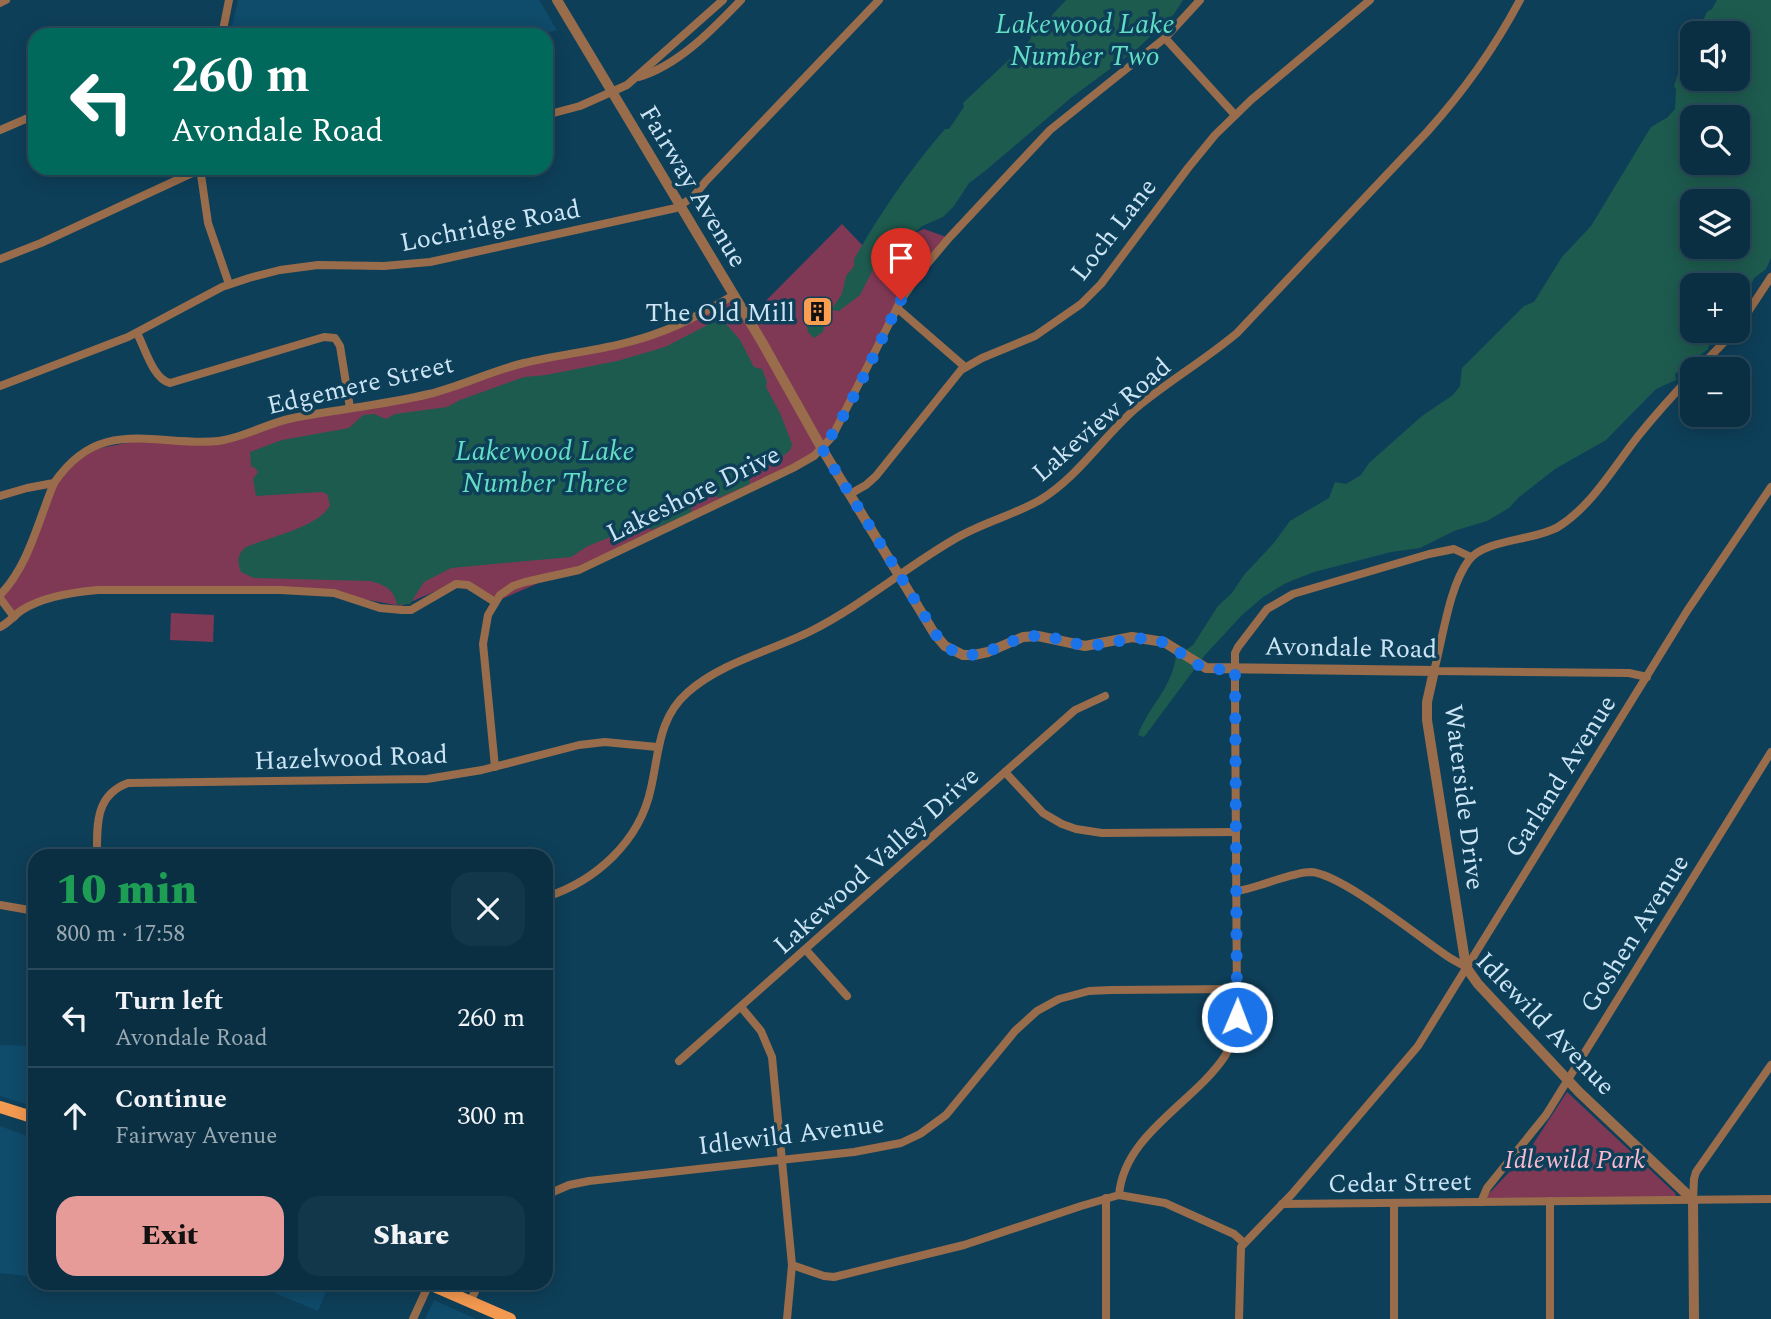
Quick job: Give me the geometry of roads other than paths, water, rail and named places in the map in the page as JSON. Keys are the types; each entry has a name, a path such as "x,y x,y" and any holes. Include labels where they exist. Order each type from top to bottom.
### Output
{"main road":[{"path":"0,1107 28,1116"},
{"path":"443,1290 510,1319"}],"street":[{"path":"0,3 6,0"},
{"path":"223,28 229,0"},
{"name":"Fairway Avenue","path":"557,0 899,576"},
{"path":"553,113 580,107 639,76 723,0"},
{"path":"639,76 652,73 694,44 741,0"},
{"name":"Lochridge Road","path":"0,386 137,333 229,284 297,267 341,264 384,266 430,262 670,211 693,197 879,0"},
{"name":"Lakeshore Drive","path":"495,602 513,586 579,570 814,456 826,444 841,421 897,308 922,270 949,238 1041,138 1165,38 1200,0"},
{"name":"Loch Lane","path":"850,494 876,476 965,366 1035,336 1081,304 1117,264 1188,168 1235,115 1370,0"},
{"name":"Lakeview Road","path":"553,894 601,869 627,840 639,821 650,794 657,747 667,720 691,690 713,675 837,617 958,537 1020,510 1053,491 1076,472 1135,410 1237,333 1455,101 1490,53 1520,0"},
{"path":"1165,38 1235,115"},
{"path":"0,130 28,118"},
{"path":"0,259 41,243 186,175"},
{"path":"202,175 208,223 229,284"},
{"path":"1750,308 1771,277"},
{"name":"Edgemere Street","path":"54,483 63,469 77,457 107,442 146,439 217,441 289,419 419,397 518,365 642,338 692,319 734,295"},
{"path":"897,308 965,366"},
{"path":"137,333 162,381 170,383 324,337 335,338 340,346 350,408"},
{"path":"1709,357 1723,343"},
{"path":"1119,1195 1124,1172 1133,1155 1224,1056 1237,1017 1235,653 1249,629 1267,609 1293,594 1429,554 1454,550 1471,557 1484,548 1541,535 1565,522 1586,502 1680,388"},
{"path":"0,496 54,483"},
{"path":"14,617 0,597 33,540 54,483"},
{"name":"Garland Avenue","path":"1244,1243 1282,1204 1418,1046 1687,611 1771,486"},
{"name":"Waterside Drive","path":"1466,967 1427,720 1427,702 1459,578 1471,557"},
{"name":"Avondale Road","path":"899,576 940,641 963,655 981,654 1012,640 1038,636 1086,646 1132,637 1164,642 1200,666 1235,669 1629,673 1647,677"},
{"path":"0,627 23,609 60,596 98,590 280,590 334,593 392,610 411,610 456,584 467,585 495,602 488,615 483,644 495,767"},
{"name":"Lakewood Valley Drive","path":"678,1061 1075,710 1105,696"},
{"name":"Hazelwood Road","path":"97,849 97,822 101,807 110,794 128,783 427,779 495,767 595,743 657,747"},
{"name":"Goshen Avenue","path":"1481,1202 1487,1188 1528,1140 1568,1081 1771,752"},
{"path":"1005,772 1043,813 1076,829 1102,833 1236,832"},
{"name":"Idlewild Avenue","path":"1237,891 1307,872 1334,878 1466,967 1478,984 1568,1081 1693,1200"},
{"path":"0,905 28,910"},
{"path":"806,950 847,996"},
{"name":"Idlewild Avenue","path":"553,1192 589,1181 881,1149 920,1134 951,1109 1027,1018 1059,999 1089,991 1237,989"},
{"path":"741,1007 761,1031 772,1057 792,1265 787,1319"},
{"path":"1694,1319 1693,1200 1696,1172 1771,1065"},
{"path":"792,1265 834,1277 964,1245 1119,1195 1165,1203 1234,1234 1244,1243 1239,1254 1239,1319"},
{"path":"1106,1198 1106,1319"},
{"name":"Cedar Street","path":"1282,1204 1771,1199"},
{"path":"1549,1319 1550,1201"},
{"path":"1394,1203 1394,1319"},
{"path":"413,1319 425,1290"},
{"path":"470,1302 476,1290"}],"water":[{"name":"Lakewood Lake Number Two","path":"1066,0 1183,0 1174,14 1137,49 1072,97 969,183 943,217 922,226 898,248 879,258 860,295 839,311 831,310 842,294 846,276 854,266 854,259 864,242 920,160 945,129 949,129 964,107 963,103 1030,40 1032,34 1048,24"},
{"path":"1717,0 1771,0 1771,258 1766,269 1750,283 1750,273 1680,273 1680,343 1710,343 1708,349 1697,357 1680,357 1680,370 1675,374 1676,380 1656,389 1606,440 1555,469 1509,508 1487,521 1454,531 1420,548 1391,552 1314,572 1286,583 1263,597 1242,615 1205,655 1144,737 1138,735 1169,680 1176,657 1193,645 1218,606 1232,593 1290,521 1329,498 1335,482 1346,484 1361,475 1369,463 1422,416 1453,395 1460,386 1462,368 1524,306 1534,302 1562,257 1591,226 1651,127 1668,117 1675,109 1674,86 1680,71 1680,91 1750,91 1750,21 1703,21"},
{"path":"829,309 831,316 825,322 823,332 814,338 808,332 806,320 812,320 821,310"},
{"name":"Lakewood Lake Number Three","path":"721,318 740,340 754,367 762,369 766,387 792,444 786,454 749,472 750,484 718,498 713,490 692,503 691,513 651,530 646,522 628,534 613,536 588,546 571,557 451,568 424,582 410,604 397,605 388,588 370,581 254,578 241,572 239,558 246,547 305,525 325,512 330,505 327,494 321,492 256,496 253,479 258,472 251,467 250,452 282,440 349,428 363,415 374,414 386,419 395,414 447,407 524,377 617,361 665,347"}],"place":[{"name":"The Old Mill","path":"818,312"}],"park label":[{"name":"Idlewild Park","path":"1575,1159"}]}
